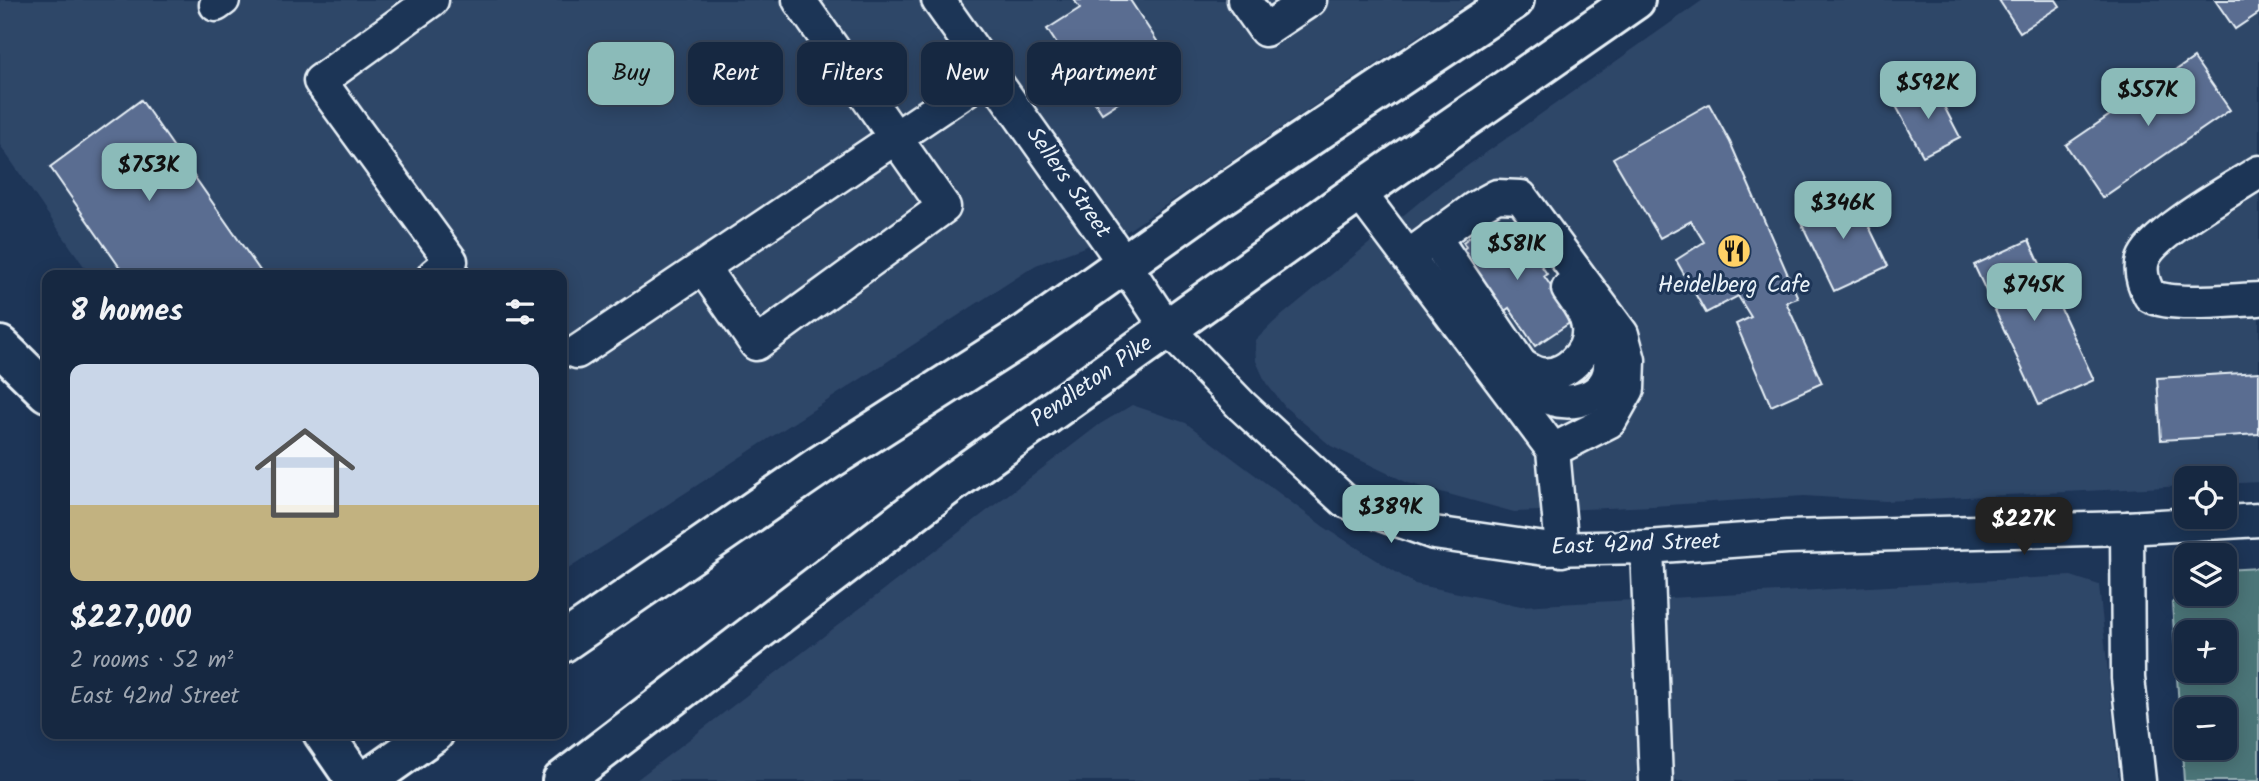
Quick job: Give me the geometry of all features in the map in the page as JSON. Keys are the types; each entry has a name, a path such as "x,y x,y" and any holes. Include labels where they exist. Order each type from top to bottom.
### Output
{"main road":[{"name":"Pendleton Pike","path":"562,781 926,501 1359,192 1634,0"},
{"path":"567,640 819,466 1027,332 1497,5"},
{"path":"0,346 42,387"},
{"path":"327,739 356,781"},
{"path":"366,781 426,739"}],"street":[{"path":"432,0 320,81 451,261 440,270"},
{"path":"703,268 755,344 944,207 799,0"},
{"name":"Sellers Street","path":"938,0 968,42"},
{"path":"1244,0 1265,30 1308,1"},
{"path":"577,352 942,105"},
{"name":"Sellers Street","path":"1012,105 1124,264"},
{"path":"2259,172 2152,244 2142,264 2145,286 2150,296 2166,300 2259,299"},
{"path":"1359,192 1553,450 1562,550"},
{"path":"1409,256 1475,208 1497,196 1521,197 1622,334 1629,360 1628,389 1610,421 1553,450"},
{"path":"1434,237 1521,365 1540,374 1556,373 1573,365 1586,347 1588,328 1583,311 1510,205 1497,196"},
{"name":"East 42nd Street","path":"1124,264 1167,328 1242,407 1345,501 1434,533 1545,550 1562,550 1787,537 2127,528 2259,520"},
{"path":"2127,528 2128,678 2139,781"},
{"path":"1647,547 1656,781"}],"shaded area":[{"path":"0,0 1472,0 1127,231 1036,265 567,570 567,270 87,270 0,145"},
{"path":"1703,0 2259,0 2259,482 2237,483 2237,466 2174,466 2174,487 1885,501 1804,496 1514,512 1408,483 1331,446 1285,407 1266,383 1256,361 1255,341 1274,322 1440,185"},
{"path":"1132,405 1186,423 1324,527 1415,584 1521,606 2071,576 2099,585 2119,781 635,781 1100,424"}],"green space":[{"path":"2259,568 2259,781 2184,781 2183,760 2237,760 2237,697 2178,697 2177,683 2237,683 2237,620 2174,620 2174,633 2172,603 2174,600 2174,606 2237,606 2237,569"}],"building":[{"path":"1074,0 1130,0 1158,42 1056,42 1047,29 1080,8"},
{"path":"1999,0 2056,0 2060,6 2020,32"},
{"path":"2215,0 2259,0 2259,13 2235,29"},
{"path":"2194,58 2230,110 2102,198 2066,145"},
{"path":"1934,87 1960,137 1923,156 1896,106"},
{"path":"141,100 260,270 122,270 50,167"},
{"name":"Heidelberg Cafe","path":"1709,104 1730,142 1798,298 1786,302 1822,383 1771,406 1736,324 1751,317 1738,296 1706,313 1676,260 1704,242 1691,221 1660,238 1613,158"},
{"path":"1097,105 1115,105 1102,113"},
{"path":"1852,191 1888,266 1834,291 1798,216"},
{"path":"1493,221 1497,228 1502,224 1518,247 1525,242 1574,320 1535,346 1509,308 1503,312 1461,251 1466,247 1463,242"},
{"path":"2029,240 2094,380 2039,405 1974,265"},
{"path":"2259,372 2259,434 2161,440 2157,378"}],"place":[{"name":"Heidelberg Cafe","path":"1734,251"}]}
